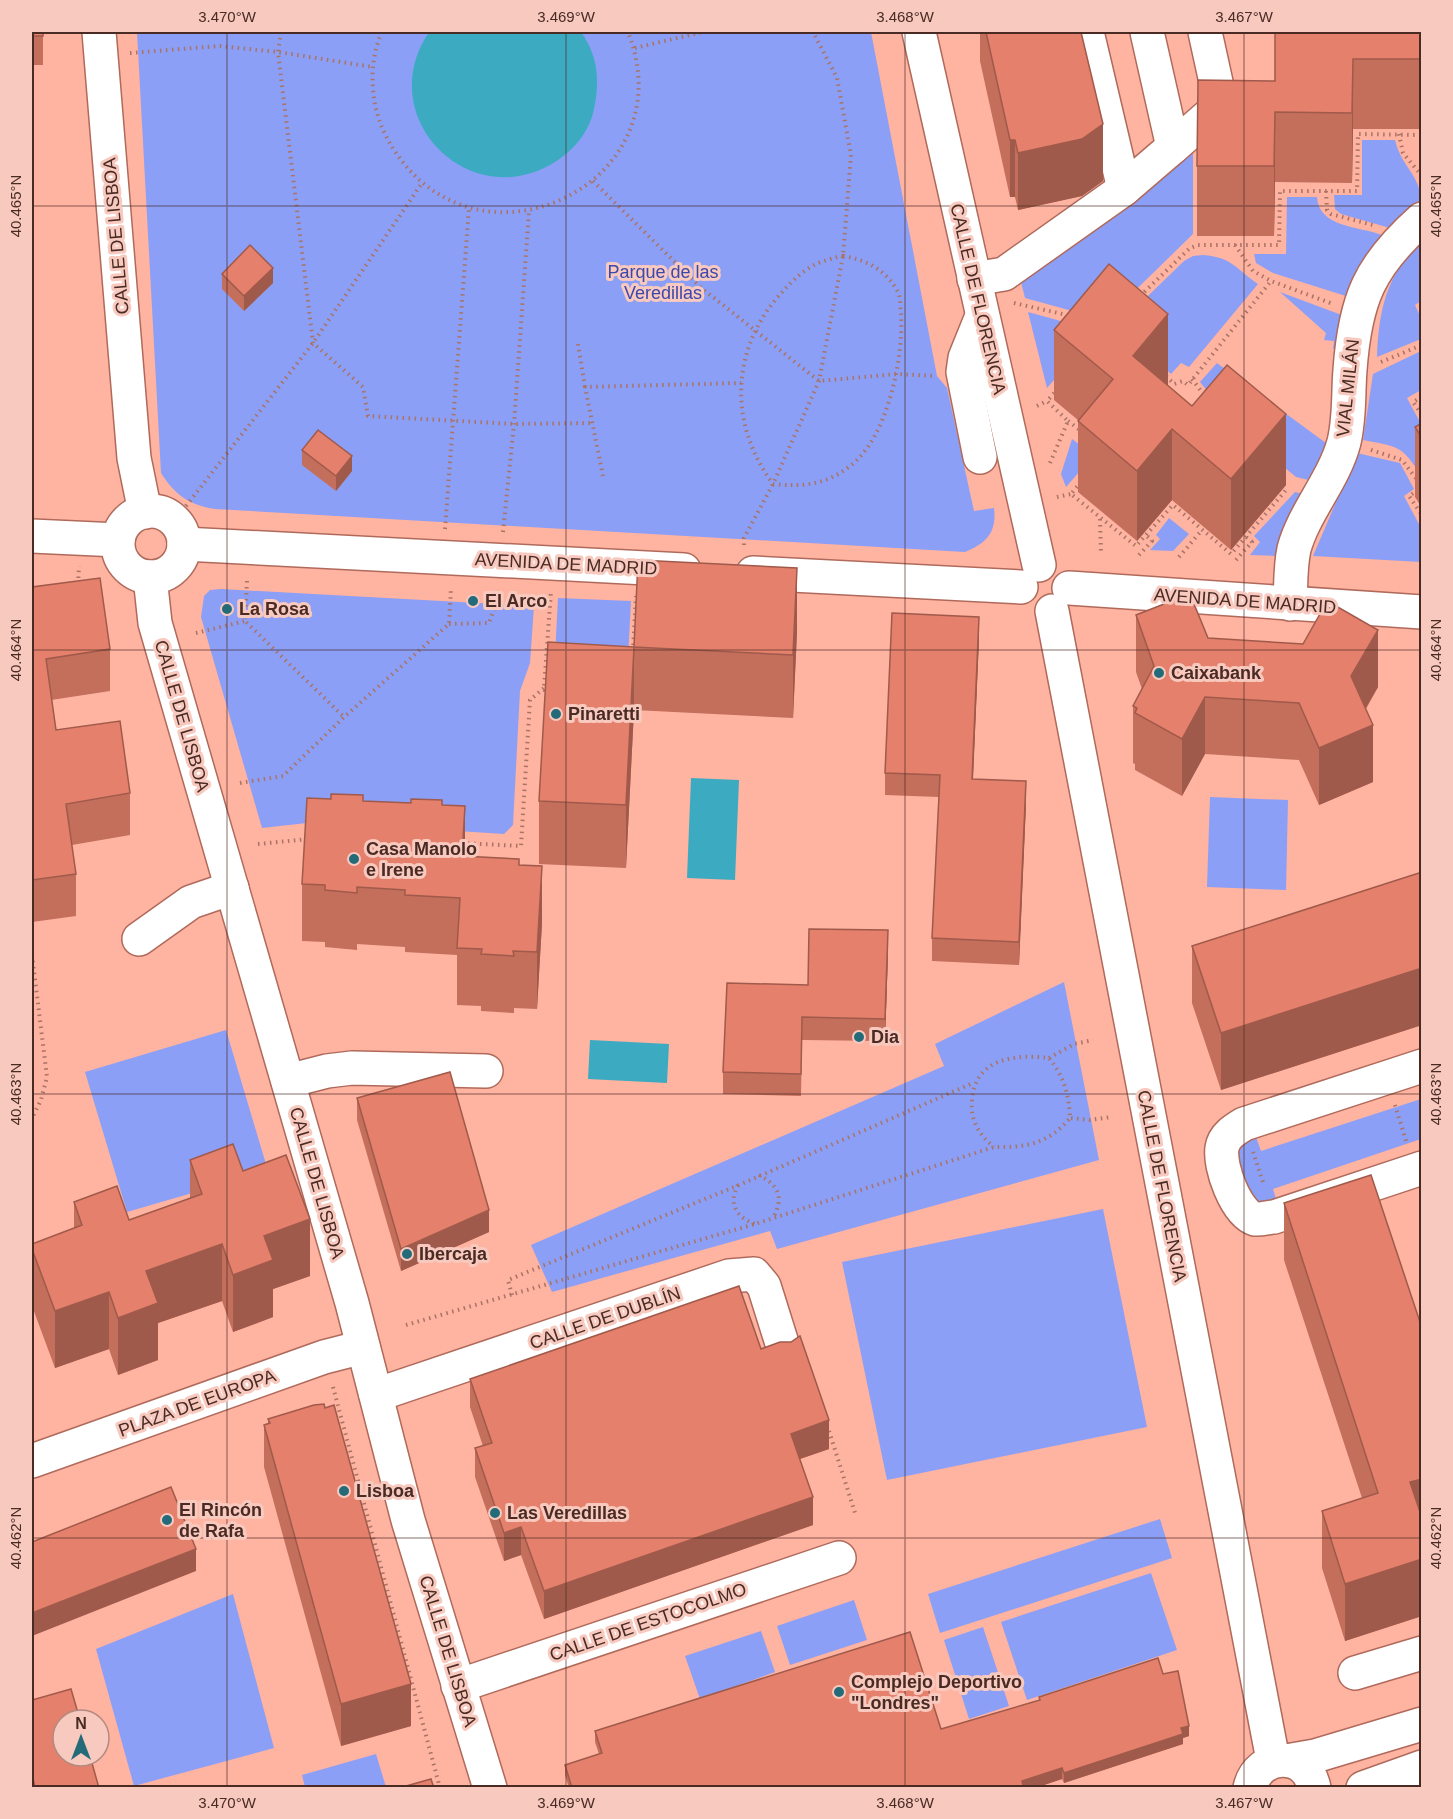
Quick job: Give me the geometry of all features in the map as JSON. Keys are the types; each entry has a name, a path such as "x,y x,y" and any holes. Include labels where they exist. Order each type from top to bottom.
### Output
{"street":[{"name":"CALLE DE LISBOA","path":"99,32 134,458 145,512"},
{"name":"CALLE DE FLORENCIA","path":"920,32 982,316 1030,576"},
{"path":"1087,32 1124,189"},
{"path":"1147,32 1173,147"},
{"path":"974,279 1004,274 1124,189 1221,105 1205,32"},
{"name":"VIAL MILÁN","path":"1290,604 1294,549 1344,443 1350,407 1350,371 1357,313 1362,295 1373,275 1397,243 1422,219"},
{"path":"980,457 963,372 982,316"},
{"path":"145,512 159,512 172,519 181,530 184,544 181,557 174,567 163,575 150,577 136,574 126,566 119,554 118,540 122,527 132,517 145,512"},
{"path":"32,536 118,540"},
{"name":"AVENIDA DE MADRID","path":"184,544 720,572 1030,576"},
{"path":"1030,576 1056,567 1067,580 1061,600"},
{"name":"CALLE DE LISBOA","path":"150,577 155,623 288,1081 363,1347 408,1520 490,1788"},
{"name":"CALLE DE FLORENCIA","path":"1061,600 1258,1775"},
{"name":"AVENIDA DE MADRID","path":"1061,600 1290,604 1422,612"},
{"path":"139,939 191,902 232,888"},
{"path":"1419,1169 1275,1217 1256,1219 1244,1211 1225,1181 1222,1149 1227,1137 1244,1124 1422,1066"},
{"path":"288,1081 327,1071 352,1068 486,1071"},
{"name":"CALLE DE DUBLÍN","path":"376,1395 729,1276 754,1274 764,1286 785,1353"},
{"name":"PLAZA DE EUROPA","path":"32,1461 324,1357 363,1347"},
{"name":"CALLE DE ESTOCOLMO","path":"458,1686 839,1558"},
{"path":"1355,1673 1422,1653"},
{"path":"1258,1775 1422,1724"},
{"path":"1363,1788 1422,1767"},
{"path":"1258,1775 1308,1772 1314,1788"}],"path":[{"path":"281,32 278,52 313,343 363,387 368,416 514,424 592,423"},
{"path":"382,32 373,67 374,97 380,124 397,157 422,183 439,195 468,208 501,213 529,211 565,199 593,181 615,157 628,132 637,104 639,81 635,48 628,32"},
{"path":"635,48 703,32"},
{"path":"744,545 744,538 773,484 819,381 843,256 852,155 837,78 813,32"},
{"path":"129,53 219,46 278,52 373,67"},
{"path":"1134,302 1190,248 1209,244 1279,245 1280,191 1357,191 1358,134 1422,135"},
{"path":"1399,134 1403,153 1422,176"},
{"path":"593,181 699,286 819,381 897,375 937,376"},
{"path":"186,506 313,343 422,183"},
{"path":"1326,191 1327,210 1331,214 1381,228 1397,243"},
{"path":"445,529 468,208"},
{"path":"503,532 514,424 529,211"},
{"path":"1234,244 1253,271 1271,281 1357,313"},
{"path":"843,256 861,259 883,272 899,294 902,324 897,375 871,443 852,465 829,480 803,487 773,484 756,460 745,426 741,383 744,358 755,331 767,311 796,276 820,260 843,256"},
{"path":"1158,369 1174,384 1183,381 1188,385 1271,281"},
{"path":"1010,302 1076,317"},
{"path":"578,344 603,476"},
{"path":"1385,361 1422,345"},
{"path":"1192,379 1206,398"},
{"path":"585,387 741,383"},
{"path":"1036,406 1047,401 1061,384"},
{"path":"1422,397 1413,402 1422,414"},
{"path":"1047,401 1083,433"},
{"path":"1050,463 1068,421"},
{"path":"1344,443 1396,457 1407,465 1422,487 1409,496 1422,515"},
{"path":"1057,497 1071,494 1085,477"},
{"path":"1071,494 1136,546 1173,505 1231,554 1292,482 1324,489"},
{"path":"1100,518 1101,553"},
{"path":"1179,557 1202,530"},
{"path":"1139,555 1152,541 1146,535"},
{"path":"1236,560 1252,542 1246,537"},
{"path":"247,581 245,621 344,717"},
{"path":"449,624 451,587"},
{"path":"240,783 284,776 344,717 449,624 489,623 501,589"},
{"path":"548,698 544,688 550,591"},
{"path":"633,655 636,595"},
{"path":"196,633 245,621"},
{"path":"452,843 521,846 530,700 544,688"},
{"path":"258,844 315,838"},
{"path":"32,955 46,1077 41,1100 32,1118"},
{"path":"512,1295 508,1280 739,1185 973,1083 985,1069 1003,1060 1026,1055 1049,1058 1074,1044 1094,1040"},
{"path":"406,1325 755,1224 994,1147 1014,1148 1056,1135 1070,1118 1070,1096 1060,1073 1049,1058"},
{"path":"1387,1078 1419,1169"},
{"path":"973,1083 971,1109 979,1135 994,1147"},
{"path":"1070,1118 1090,1120 1112,1117"},
{"path":"1244,1124 1275,1217"},
{"path":"759,1175 771,1181 779,1192 780,1205 774,1217"},
{"path":"739,1185 733,1196 735,1209 742,1219 755,1224"},
{"path":"333,1387 440,1788"},
{"path":"828,1427 856,1516"}],"green space":[{"name":"Parque de las Veredillas","path":"137,32 871,32 937,376 947,388 974,511 994,508 992,531 979,545 965,552 215,509 190,502 177,493 161,473"},
{"path":"1362,140 1395,140 1402,158 1418,185 1421,203 1390,228 1341,214 1335,209 1334,195 1362,195"},
{"path":"1193,146 1193,234 1105,320 1025,298 1020,278"},
{"path":"1287,197 1317,197 1319,207 1332,220 1382,235 1383,240 1349,297 1273,273 1256,263 1254,254 1286,254"},
{"path":"1421,241 1421,301 1415,305 1421,318 1421,339 1377,357 1383,308 1392,280 1409,254"},
{"path":"1203,255 1227,261 1258,284 1189,367 1181,363 1171,374 1118,325 1184,261 1193,256"},
{"path":"1280,292 1347,317 1344,347 1333,349 1334,341 1324,340 1326,333"},
{"path":"1028,312 1097,331 1047,388"},
{"path":"1421,351 1421,390 1407,398 1421,424 1421,475 1409,458 1398,449 1363,440 1373,374"},
{"path":"1217,363 1330,446 1313,481 1296,477 1239,430 1200,382"},
{"path":"1072,439 1094,455 1066,487 1061,474"},
{"path":"1357,453 1400,463 1414,489 1404,496 1421,528 1421,562 1313,556"},
{"path":"1295,492 1308,495 1277,556 1250,555 1260,542 1254,536"},
{"path":"1169,518 1189,534 1173,551 1150,550 1160,539 1156,535"},
{"path":"210,590 534,606 530,663 520,691 513,825 504,834 316,822 262,828 201,617 204,596"},
{"path":"558,598 631,601 626,697 553,693"},
{"path":"1210,797 1288,800 1286,890 1207,887"},
{"path":"1064,982 1099,1160 777,1249 770,1231 552,1292 531,1245 944,1066 935,1044"},
{"path":"226,1030 268,1171 127,1212 85,1072"},
{"path":"1421,1099 1421,1139 1273,1189 1277,1202 1260,1205 1251,1199 1235,1156 1249,1140 1256,1137 1261,1151"},
{"path":"1103,1209 1147,1427 887,1480 842,1262"},
{"path":"1160,1519 1172,1558 940,1633 928,1594"},
{"path":"1151,1573 1177,1650 1027,1700 1001,1622"},
{"path":"233,1594 274,1748 134,1786 96,1649"},
{"path":"854,1600 867,1640 790,1665 777,1626"},
{"path":"983,1627 1009,1706 969,1719 944,1640"},
{"path":"761,1631 775,1672 700,1699 685,1656"},
{"path":"376,1754 386,1787 305,1787 302,1775"}],"shaded area":[{"path":"429,32 581,32 591,50 597,78 592,117 581,138 558,160 525,175 493,177 464,168 440,150 422,126 413,96 414,65"},
{"path":"691,778 739,780 735,880 687,878"},
{"path":"590,1040 669,1044 667,1083 588,1079"}],"building":[{"path":"32,32 43,32 43,36 32,36"},
{"path":"986,32 1081,32 1103,124 1082,139 1018,153 1015,140 1010,140"},
{"path":"1275,32 1422,32 1422,59 1353,59 1352,113 1275,112 1274,166 1197,166 1198,80 1275,81"},
{"path":"250,245 273,268 244,296 222,274"},
{"path":"1109,264 1168,314 1133,356 1192,406 1227,365 1286,414 1231,479 1172,429 1137,471 1078,421 1113,379 1054,330"},
{"path":"1422,423 1422,438 1415,427"},
{"path":"318,430 352,456 336,476 302,450"},
{"path":"638,560 797,568 793,655 634,647"},
{"path":"100,578 110,649 46,659 56,730 120,721 130,793 66,804 76,874 32,880 32,587"},
{"path":"1182,597 1184,602 1192,599 1208,638 1303,644 1325,605 1333,610 1336,606 1378,630 1351,676 1373,725 1319,748 1299,703 1205,697 1182,739 1135,713 1137,708 1133,706 1154,666 1136,615"},
{"path":"892,613 979,617 972,779 1026,781 1019,942 932,938 940,775 885,773"},
{"path":"548,642 634,647 626,805 539,801"},
{"path":"331,794 363,795 363,801 411,803 411,799 442,800 442,805 465,806 462,856 519,859 519,865 542,866 537,952 513,951 514,956 481,954 482,949 457,948 460,898 405,895 405,890 357,887 357,893 325,890 325,885 302,884 307,798 331,799"},
{"path":"1422,872 1422,968 1221,1033 1192,946"},
{"path":"809,929 888,930 885,1019 802,1017 801,1074 723,1072 727,983 808,985"},
{"path":"450,1072 489,1210 401,1249 357,1098"},
{"path":"233,1144 243,1171 286,1155 310,1219 264,1236 273,1260 233,1275 222,1244 146,1271 158,1303 118,1318 109,1292 55,1311 32,1244 82,1225 74,1202 117,1186 129,1220 202,1194 190,1160"},
{"path":"1371,1175 1422,1328 1422,1479 1410,1482 1422,1518 1422,1559 1345,1584 1322,1511 1378,1493 1284,1203"},
{"path":"739,1286 761,1349 780,1342 791,1342 800,1336 829,1420 791,1434 813,1497 544,1591 521,1527 504,1533 475,1448 492,1443 470,1379"},
{"path":"324,1404 325,1408 334,1405 411,1684 341,1704 264,1425 270,1423 268,1419"},
{"path":"171,1487 196,1549 32,1613 32,1542"},
{"name":"Complejo Deportivo \"Londres\"","path":"910,1632 941,1729 1040,1700 1039,1697 1158,1658 1163,1674 1178,1671 1189,1726 1181,1728 1183,1734 1064,1773 1062,1768 1022,1781 1023,1786 1018,1788 572,1788 565,1765 602,1753 595,1731"},
{"path":"71,1689 77,1708 51,1708 51,1768 93,1768 99,1788 35,1788 32,1773 32,1700"},
{"path":"431,1779 434,1788 399,1788"}],"place":[{"name":"El Arco","path":"473,601"},
{"name":"La Rosa","path":"227,609"},
{"name":"Caixabank","path":"1159,673"},
{"name":"Pinaretti","path":"556,714"},
{"name":"Casa Manolo e Irene","path":"354,859"},
{"name":"Dia","path":"859,1037"},
{"name":"Ibercaja","path":"407,1254"},
{"name":"Lisboa","path":"344,1491"},
{"name":"Las Veredillas","path":"495,1513"},
{"name":"El Rincón de Rafa","path":"167,1520"},
{"name":"Complejo Deportivo \"Londres\"","path":"839,1692"}]}
